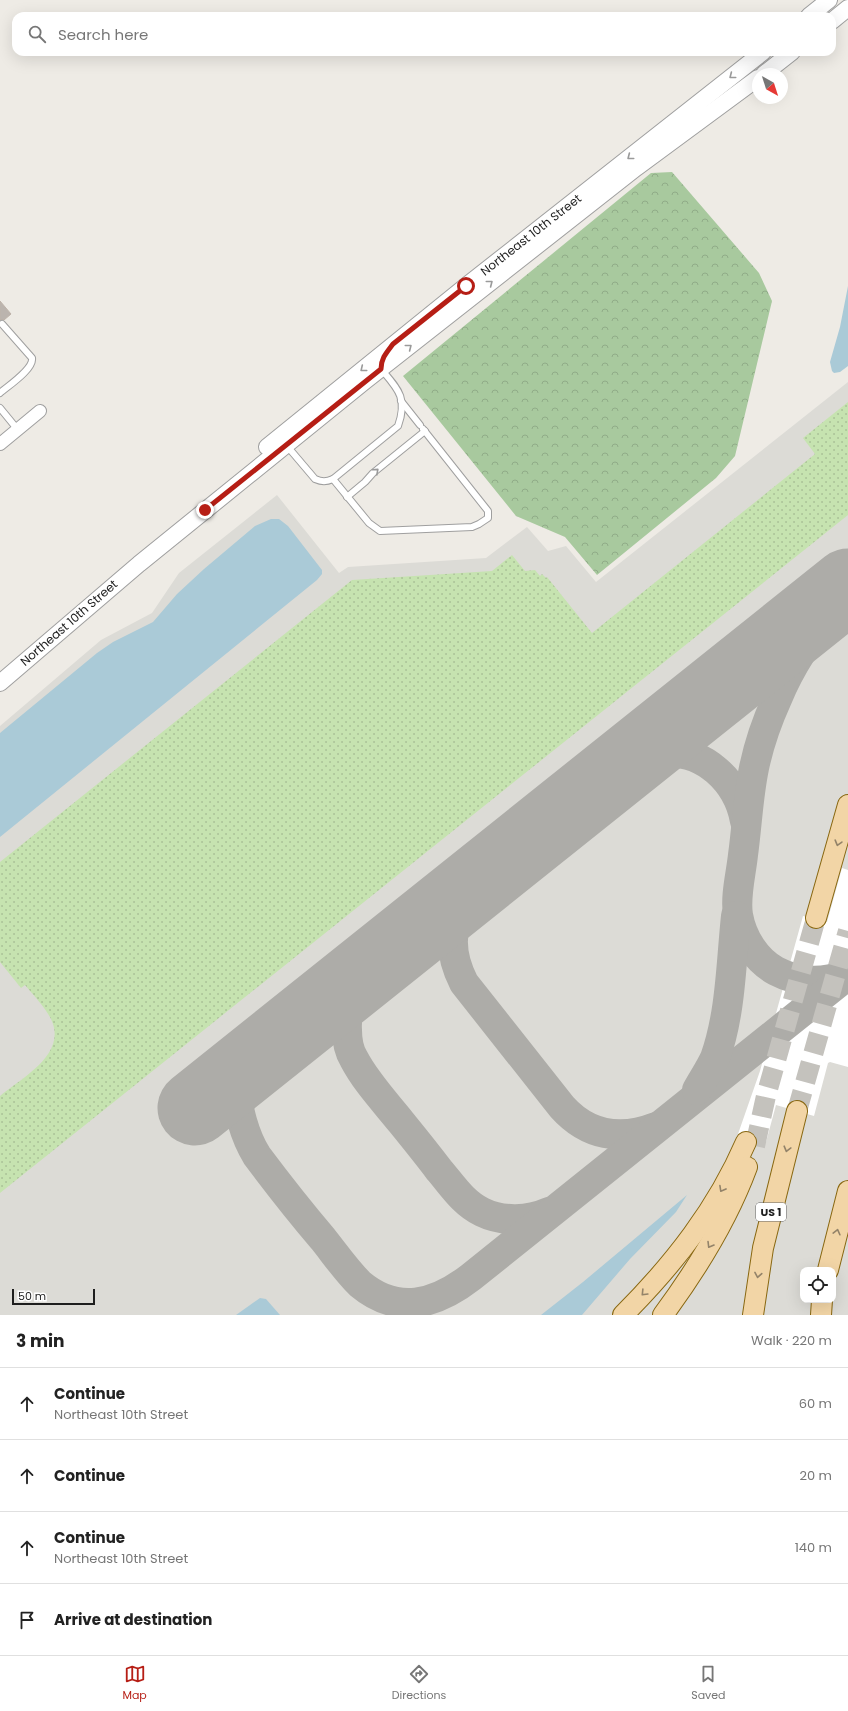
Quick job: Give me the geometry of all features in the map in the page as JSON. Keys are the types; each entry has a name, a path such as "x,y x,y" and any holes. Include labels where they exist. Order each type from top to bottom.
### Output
{"main road":[{"path":"816,918 848,805"},
{"name":"US 1","path":"753,1315 763,1248 797,1111"},
{"path":"622,1315 669,1266 694,1233 751,1144 736,1193 715,1238 689,1279 663,1315"},
{"path":"829,1267 848,1191"},
{"path":"821,1315 822,1303"}],"street":[{"path":"814,12 829,0"},
{"path":"836,18 848,8"},
{"name":"Northeast 10th Street","path":"0,683 139,564 381,369 758,56"},
{"path":"772,68 787,56"},
{"name":"Northeast 10th Street","path":"139,564 209,497 393,344 586,199 636,168 752,82"},
{"path":"381,369 381,362 393,344"},
{"path":"0,444 40,411"}],"lane":[{"path":"0,393 30,368 32,362 32,358 2,324"},
{"path":"287,445 315,479 321,482 333,479 398,426 402,416 399,391 381,369"},
{"path":"333,479 368,523 380,531 472,526 479,524 488,518 488,512 401,401"},
{"path":"0,408 18,430"},
{"path":"347,497 423,428"}],"shaded area":[{"path":"848,382 848,1315 0,1315 0,726 101,640 152,613 179,573 277,495 339,573 348,567 486,558 527,527 548,551 566,546 596,582"}],"green space":[{"path":"672,172 759,273 772,301 735,456 716,478 597,575 565,537 516,516 403,376 651,173"},
{"path":"848,402 848,515 0,1193 0,1096 40,1064 48,1054 53,1043 55,1032 51,1019 43,1006 25,985 21,988 0,962 0,862 352,580 492,571 512,555 525,571 535,570 540,576 542,574 546,578 547,577 592,633 815,454 803,438"}],"water":[{"path":"848,286 848,366 840,372 834,373 830,362 840,327"},
{"path":"271,519 279,519 288,526 322,570 322,574 317,580 0,837 0,733 97,653 113,642 153,622 177,594 204,569 255,526"},
{"path":"687,1195 676,1212 630,1259 582,1315 541,1315 583,1282"},
{"path":"260,1298 266,1299 280,1315 236,1315"}],"pier":[{"path":"842,868 848,870 848,1067 830,1062 828,1063 814,1116 776,1105 766,1142 738,1134 760,1071 803,916 827,922"}],"building":[{"path":"0,301 11,314 4,320 0,320"}],"taxiway":[{"path":"846,974 820,981 811,981 793,978 776,971 762,961 751,948 740,924 737,900 754,768 758,750 773,707 791,670 808,643 817,630 848,594"},
{"path":"614,773 655,754 677,753 691,756 705,762 727,781 735,793 745,821"},
{"path":"491,872 469,897 461,910 456,923 453,936 453,951 464,983 562,1107 572,1117 594,1130 605,1133 630,1134 656,1127"},
{"path":"697,1090 715,1058 720,1041 730,988 736,916"},
{"path":"384,957 357,990 349,1008 347,1019 347,1034 351,1052 364,1076 439,1170 469,1204 482,1212 507,1219 524,1219 549,1212"},
{"path":"233,1078 244,1128 257,1156 345,1268 360,1284 374,1294 388,1300 402,1303 416,1303 430,1300 444,1294 471,1277 848,975"}],"runway":[{"path":"195,1108 848,586"}],"tunnel":[{"path":"755,1146 766,1096 816,918"},
{"path":"797,1111 848,931"}],"route":[{"path":"205,510 381,369 381,362 393,344 466,286"}]}
